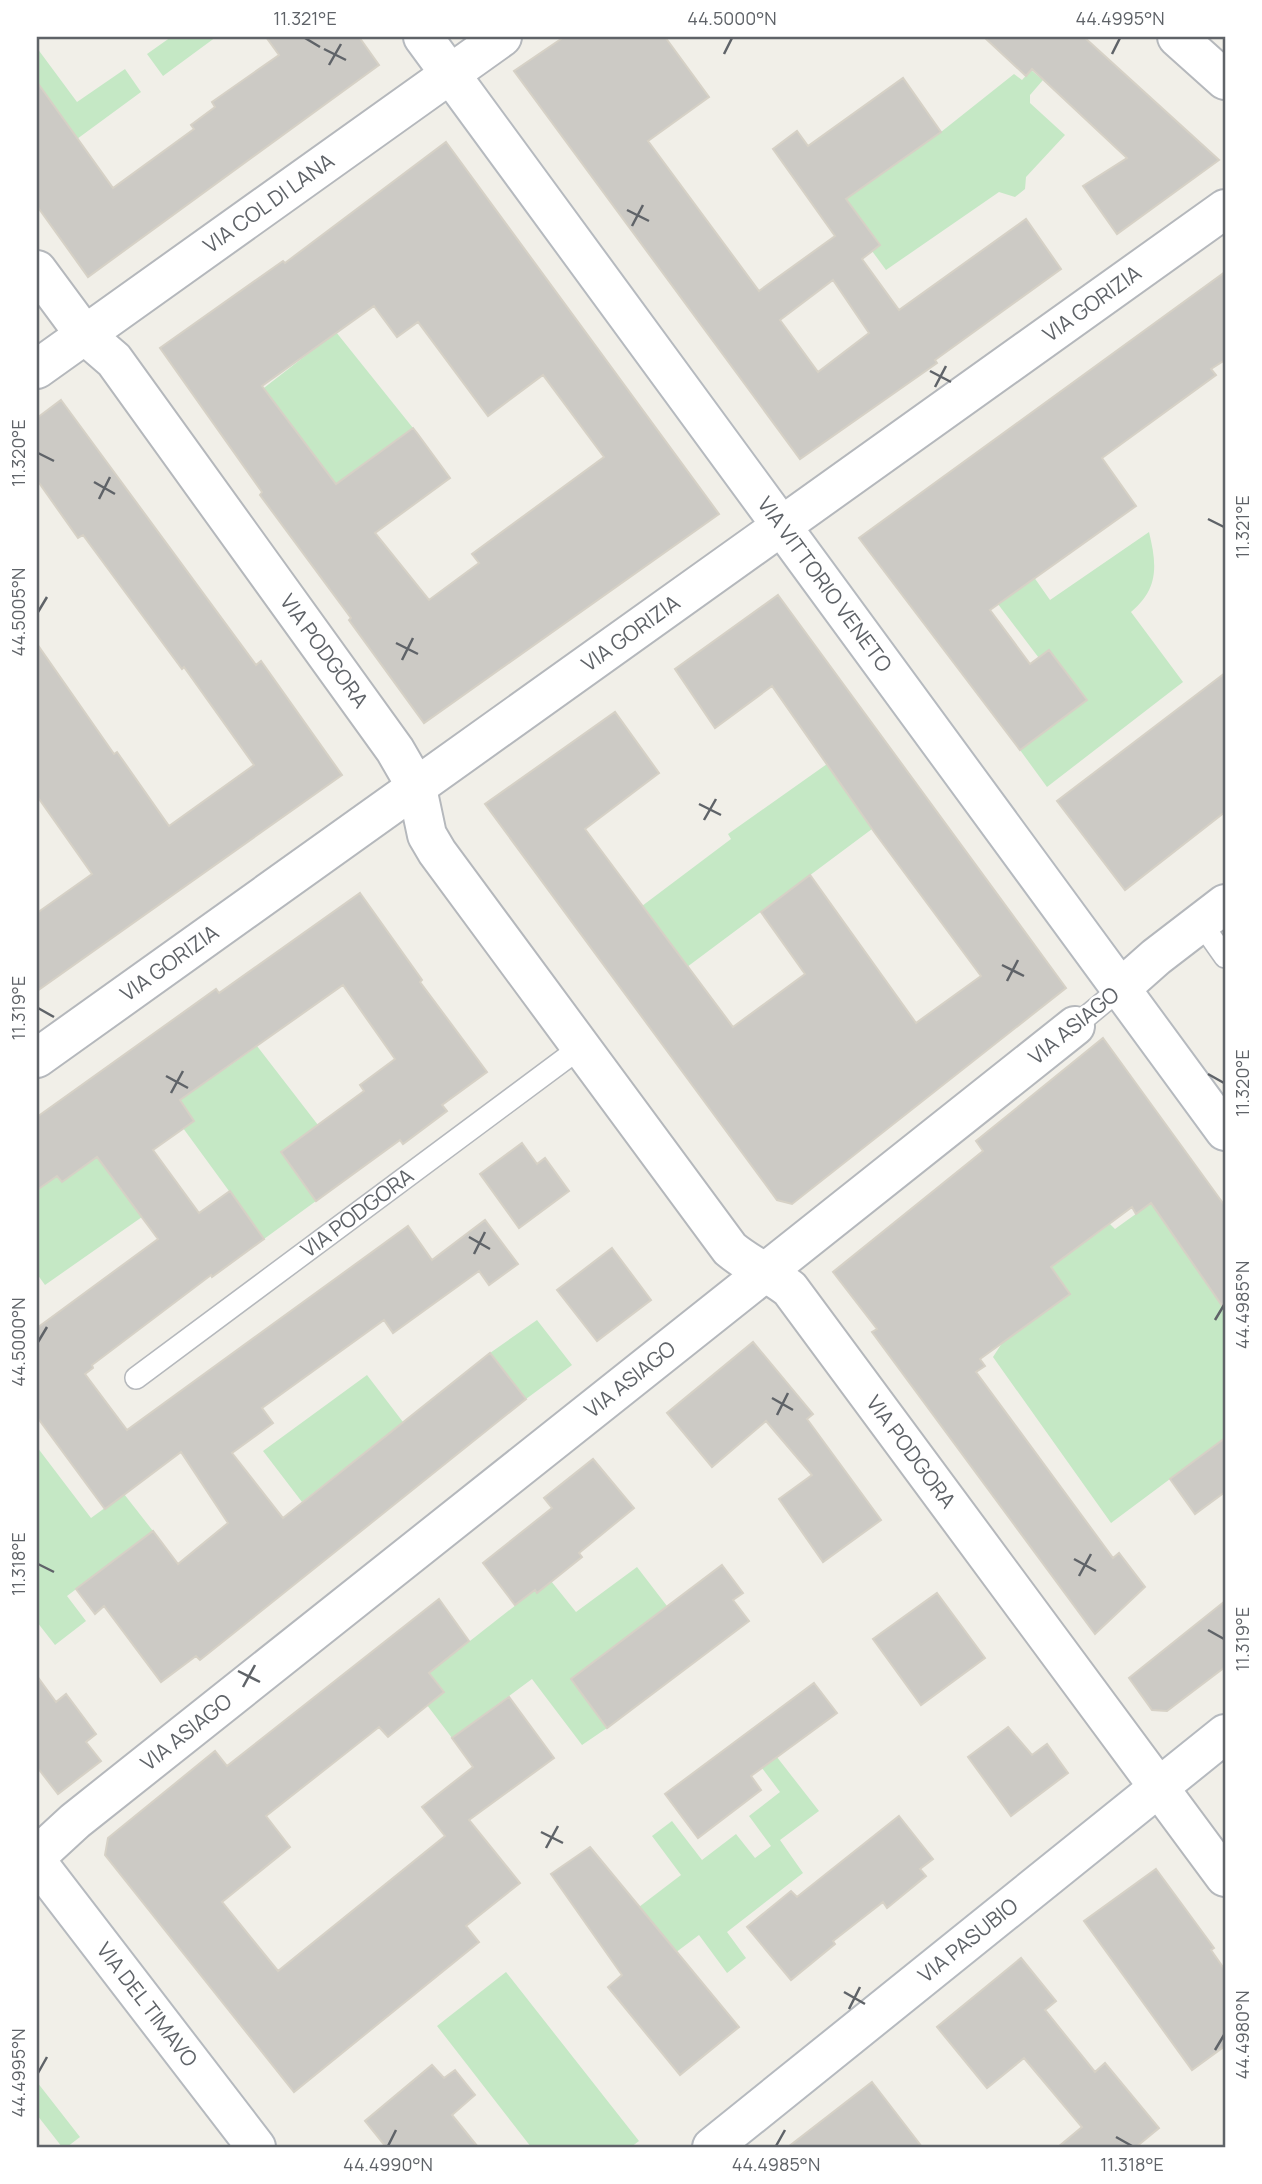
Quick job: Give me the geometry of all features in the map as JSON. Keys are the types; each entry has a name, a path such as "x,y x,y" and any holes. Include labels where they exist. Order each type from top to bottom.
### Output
{"street":[{"name":"VIA VITTORIO VENETO","path":"424,37 1225,1131"},
{"name":"VIA COL DI LANA","path":"37,369 502,37"},
{"path":"1177,37 1225,80"},
{"name":"VIA GORIZIA","path":"37,1058 1225,209"},
{"name":"VIA PODGORA","path":"37,270 85,335 114,360 387,738 417,788 427,835 437,852 730,1249 747,1263 790,1289 1225,1877"},
{"name":"VIA ASIAGO","path":"1121,988 1156,957 1213,914"},
{"name":"VIA ASIAGO","path":"37,1856 75,1821 1075,1026"},
{"name":"VIA PASUBIO","path":"712,2147 1225,1734"},
{"name":"VIA DEL TIMAVO","path":"37,1862 257,2147"}],"lane":[{"path":"1213,914 1225,957"},
{"name":"VIA ASIAGO","path":"1075,1026 1121,988"},
{"name":"VIA PODGORA","path":"136,1378 581,1047"}],"green space":[{"path":"171,37 216,37 163,76 147,54"},
{"path":"37,48 77,102 125,69 141,92 77,139 37,82"},
{"path":"1031,70 1043,80 1030,95 1030,103 1065,135 1026,177 1025,189 1015,197 999,192 886,270 872,251 880,244 861,219 835,236 821,217 941,132 1014,74 1022,80"},
{"path":"336,332 413,428 333,486 272,399 260,391"},
{"path":"1149,532 1154,555 1154,576 1147,594 1131,612 1183,682 1047,787 1020,750 1086,700 1048,670 954,546 1017,553 1050,600"},
{"path":"827,764 872,829 687,967 642,906 731,839 728,834"},
{"path":"257,1046 318,1125 281,1152 316,1201 264,1239 183,1128 194,1121 174,1091 228,1067"},
{"path":"98,1156 142,1217 45,1285 37,1274 37,1190 57,1176 62,1182"},
{"path":"1151,1203 1225,1310 1225,1438 1111,1523 993,1357 1002,1343 1070,1294 1051,1267 1110,1224 1115,1229"},
{"path":"537,1320 572,1365 526,1399 490,1353"},
{"path":"367,1375 403,1422 302,1502 263,1451"},
{"path":"37,1447 91,1518 124,1494 153,1531 67,1596 86,1621 55,1645 37,1622"},
{"path":"637,1567 667,1606 662,1610 699,1658 621,1641 571,1679 607,1728 582,1745 532,1679 452,1738 427,1705 444,1691 424,1667 461,1648 535,1590 537,1593 551,1581 576,1612"},
{"path":"773,1752 819,1811 780,1840 803,1873 727,1932 746,1958 727,1973 699,1935 675,1953 639,1907 681,1875 652,1836 672,1821 702,1860 736,1834 755,1858 771,1846 749,1816 780,1792 759,1764"},
{"path":"506,1972 639,2141 631,2147 531,2147 437,2026"},
{"path":"37,2082 80,2137 67,2147 62,2147 37,2115"}],"building":[{"path":"266,37 359,37 379,65 88,277 37,206 37,82 113,188 194,129 191,125 215,107 212,102 279,55"},
{"path":"564,37 665,37 709,97 648,141 759,291 835,236 773,149 797,131 808,146 903,78 941,132 846,199 880,245 862,259 899,310 1026,219 1061,269 935,360 937,363 800,459 514,71","holes":["833,280 869,333 818,372 780,320"]},
{"path":"984,37 1084,37 1219,160 1117,234 1083,186 1127,158 1032,69 1026,76"},
{"path":"446,142 719,514 424,723 260,495 262,492 160,348 283,261 285,263","holes":["374,306 397,337 418,322 488,416 543,375 604,457 472,554 479,563 429,600 375,533 450,478 417,433 413,428 336,484 262,386"]},
{"path":"1225,272 1225,360 1211,369 1216,375 1102,458 1136,506 990,610 1030,664 1049,650 1087,700 1020,750 859,538"},
{"path":"61,400 256,665 261,661 342,775 37,991 37,913 92,874 37,796 37,644 114,754 117,752 169,826 254,765 184,667 182,669 83,535 78,538 37,480 37,418"},
{"path":"778,595 1066,988 792,1204 777,1200 485,804 615,712 659,773 585,829 733,1027 805,974 761,912 810,875 916,1023 981,976 875,833 772,686 715,728 675,669"},
{"path":"1225,673 1225,812 1125,890 1057,801"},
{"path":"360,893 422,980 420,982 487,1072 442,1105 447,1111 403,1144 400,1140 316,1201 281,1152 364,1091 360,1085 395,1059 343,985 180,1100 194,1121 153,1150 199,1213 230,1191 264,1239 212,1277 211,1275 92,1365 93,1368 85,1374 127,1430 408,1226 432,1260 485,1220 518,1264 489,1285 479,1271 393,1333 384,1320 262,1408 273,1423 232,1453 283,1518 490,1353 526,1399 200,1660 196,1656 161,1682 104,1606 95,1614 76,1589 153,1531 178,1564 228,1523 181,1452 105,1509 37,1417 37,1328 158,1239 97,1157 62,1182 57,1176 37,1190 37,1117 216,989 219,993"},
{"path":"1103,1038 1225,1206 1225,1310 1151,1203 1136,1214 1132,1207 1051,1267 1070,1294 980,1359 985,1366 976,1372 1113,1558 1119,1553 1145,1587 1095,1634 872,1332 877,1329 833,1272 983,1151 976,1141"},
{"path":"522,1143 537,1164 545,1158 569,1191 519,1228 480,1174"},
{"path":"612,1248 651,1300 597,1341 557,1290"},
{"path":"753,1342 813,1414 807,1419 881,1520 823,1562 779,1499 812,1475 766,1421 712,1467 667,1413"},
{"path":"1225,1438 1225,1492 1195,1514 1170,1479"},
{"path":"593,1459 634,1508 579,1553 582,1557 537,1593 535,1590 515,1605 483,1563 552,1508 544,1498"},
{"path":"722,1565 743,1593 733,1600 749,1621 607,1728 571,1679"},
{"path":"937,1593 985,1658 921,1705 873,1639"},
{"path":"439,1599 469,1641 429,1673 444,1692 388,1737 379,1727 266,1816 290,1847 222,1902 278,1971 445,1836 422,1807 473,1767 452,1738 509,1697 554,1758 469,1820 520,1883 466,1926 479,1942 294,2092 105,1855 108,1838 215,1751 227,1766"},
{"path":"1225,1601 1225,1667 1167,1711 1152,1710 1129,1678"},
{"path":"37,1676 56,1702 66,1694 96,1734 86,1742 101,1761 58,1794 37,1767"},
{"path":"814,1683 837,1713 751,1776 761,1790 698,1838 665,1794"},
{"path":"1008,1727 1032,1755 1047,1744 1068,1773 1011,1816 968,1757"},
{"path":"899,1816 933,1859 920,1869 926,1876 887,1908 883,1902 833,1941 835,1944 791,1980 747,1927 791,1891 797,1897"},
{"path":"590,1847 739,2027 680,2075 608,1987 622,1975 551,1874"},
{"path":"1156,1869 1214,1948 1211,1950 1225,1970 1225,2046 1192,2070 1084,1921"},
{"path":"1021,1958 1056,2001 1045,2010 1095,2072 1105,2063 1159,2128 1136,2147 1058,2147 1082,2127 1024,2058 987,2088 937,2027"},
{"path":"432,2065 444,2078 455,2070 475,2095 452,2115 478,2147 386,2147 365,2121"},
{"path":"872,2082 922,2147 788,2147"}]}
